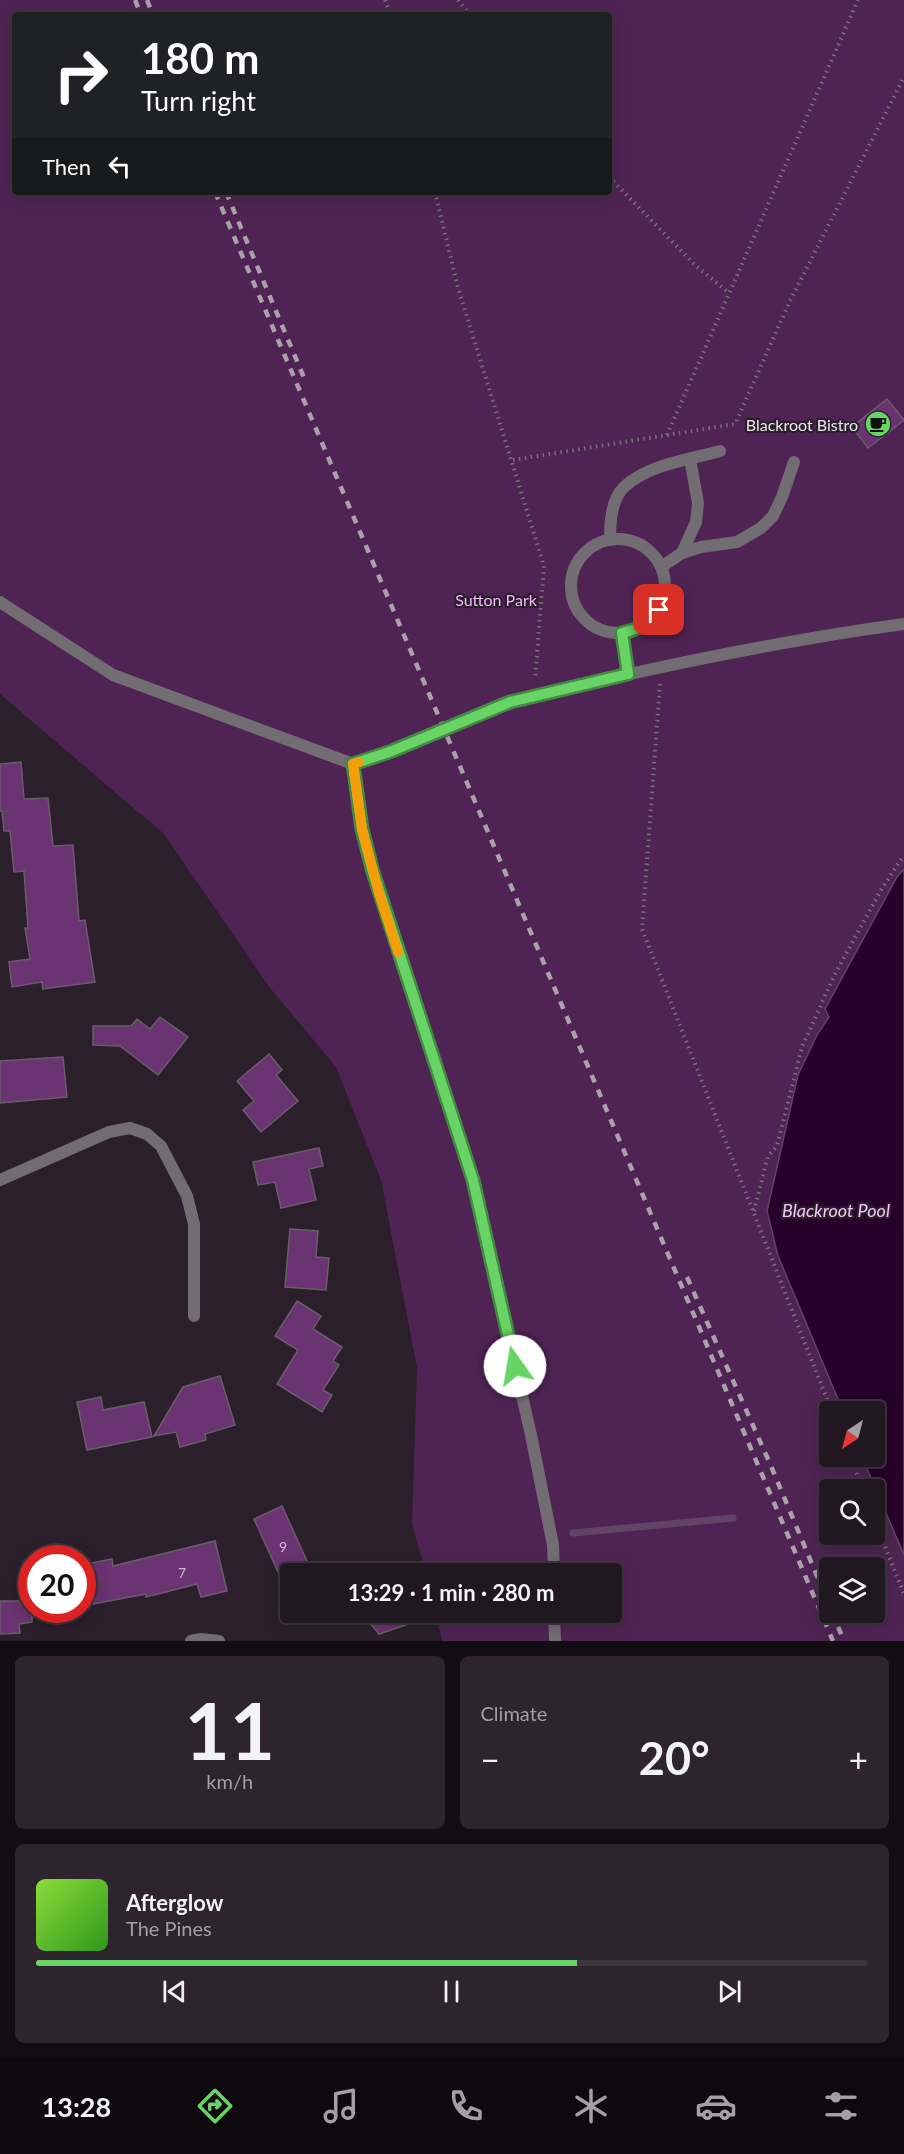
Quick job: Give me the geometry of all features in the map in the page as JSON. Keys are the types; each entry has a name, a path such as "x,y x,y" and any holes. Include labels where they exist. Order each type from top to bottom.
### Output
{"street":[{"path":"610,540 610,522 614,504 623,488 648,471 720,451"},
{"path":"682,553 696,522 699,503 690,459"},
{"path":"661,567 682,553 700,547 737,542 761,528 773,516 794,462"},
{"path":"610,540 626,540 641,545 661,567 665,582 664,596 659,610 649,622 636,630 622,633 606,632 591,626 580,614 573,600 571,584 574,569 582,555 595,545 610,540"},
{"path":"0,602 113,675 353,764 392,751 510,702 533,696 662,666 820,635 904,624"},
{"path":"622,633 628,674"},
{"path":"353,764 362,829 379,893 473,1180 531,1435 554,1545 554,1563"},
{"path":"0,1180 109,1132 130,1128 147,1134 161,1146 187,1196 194,1224 194,1316"},
{"path":"554,1623 555,1641"},
{"path":"191,1641 219,1641"}],"path":[{"path":"458,0 468,12"},
{"path":"667,435 858,0"},
{"path":"513,460 735,424 790,301 904,77"},
{"path":"612,180 695,265 729,293"},
{"path":"436,195 458,288 544,566 533,696"},
{"path":"662,666 642,929 828,1401"},
{"path":"754,1212 768,1156 777,1146 802,1047 846,953 881,890 904,855"},
{"path":"884,1545 904,1594"}],"green space":[{"name":"Sutton Park","path":"0,0 904,0 904,1641 442,1641 438,1623 622,1623 622,1563 423,1563 412,1524 417,1368 381,1180 336,1067 270,988 164,834 0,694"}],"water":[{"name":"Blackroot Pool","path":"904,869 904,1555 885,1511 885,1479 871,1479 866,1467 885,1467 885,1401 839,1401 778,1256 767,1211 798,1075 817,1035 829,1017 825,1009 897,877"}],"building":[{"name":"Blackroot Bistro","path":"887,399 904,420 868,448 852,427"},
{"path":"21,762 24,799 48,798 53,846 73,845 79,921 85,920 95,982 43,989 42,982 12,987 9,962 30,959 25,928 28,928 24,871 14,872 10,831 4,831 2,811 0,811 0,764"},
{"path":"160,1017 188,1037 158,1075 120,1046 93,1045 93,1026 131,1026 137,1019 150,1029"},
{"path":"269,1054 282,1070 276,1075 298,1101 261,1132 243,1110 254,1101 237,1081"},
{"path":"63,1057 67,1097 0,1103 0,1061"},
{"path":"319,1148 323,1166 309,1169 316,1200 281,1208 275,1182 258,1185 253,1162"},
{"path":"290,1229 318,1231 316,1257 329,1258 326,1290 285,1287"},
{"path":"297,1301 321,1316 313,1329 342,1347 333,1361 339,1365 323,1390 332,1395 322,1412 277,1384 298,1350 275,1336"},
{"path":"220,1376 235,1425 205,1434 206,1440 180,1447 176,1432 154,1436 183,1387"},
{"path":"101,1397 103,1410 144,1402 152,1437 87,1450 77,1402"},
{"path":"282,1506 308,1563 280,1563 279,1574 254,1519"},
{"path":"215,1541 227,1591 201,1597 197,1584 146,1597 146,1594 96,1603 96,1562 112,1559 113,1566"},
{"path":"0,1601 18,1601 18,1623 26,1623 19,1624 20,1633 0,1634"},
{"path":"370,1623 411,1623 379,1634"}],"waterway":[{"path":"573,1533 733,1518"}],"railway":[{"path":"135,0 140,12"},
{"path":"147,0 152,12"},
{"path":"216,195 833,1641"},
{"path":"227,195 305,380"},
{"path":"687,1277 819,1581"},
{"path":"837,1623 844,1641"}],"slow traffic":[{"path":"359,762 353,764 362,829 398,952"}],"place":[{"name":"Blackroot Bistro","path":"878,424"}],"route":[{"path":"515,1366 473,1180 373,872 362,829 353,764 392,751 510,702 628,674 622,633 636,630 649,622 659,610"}]}
